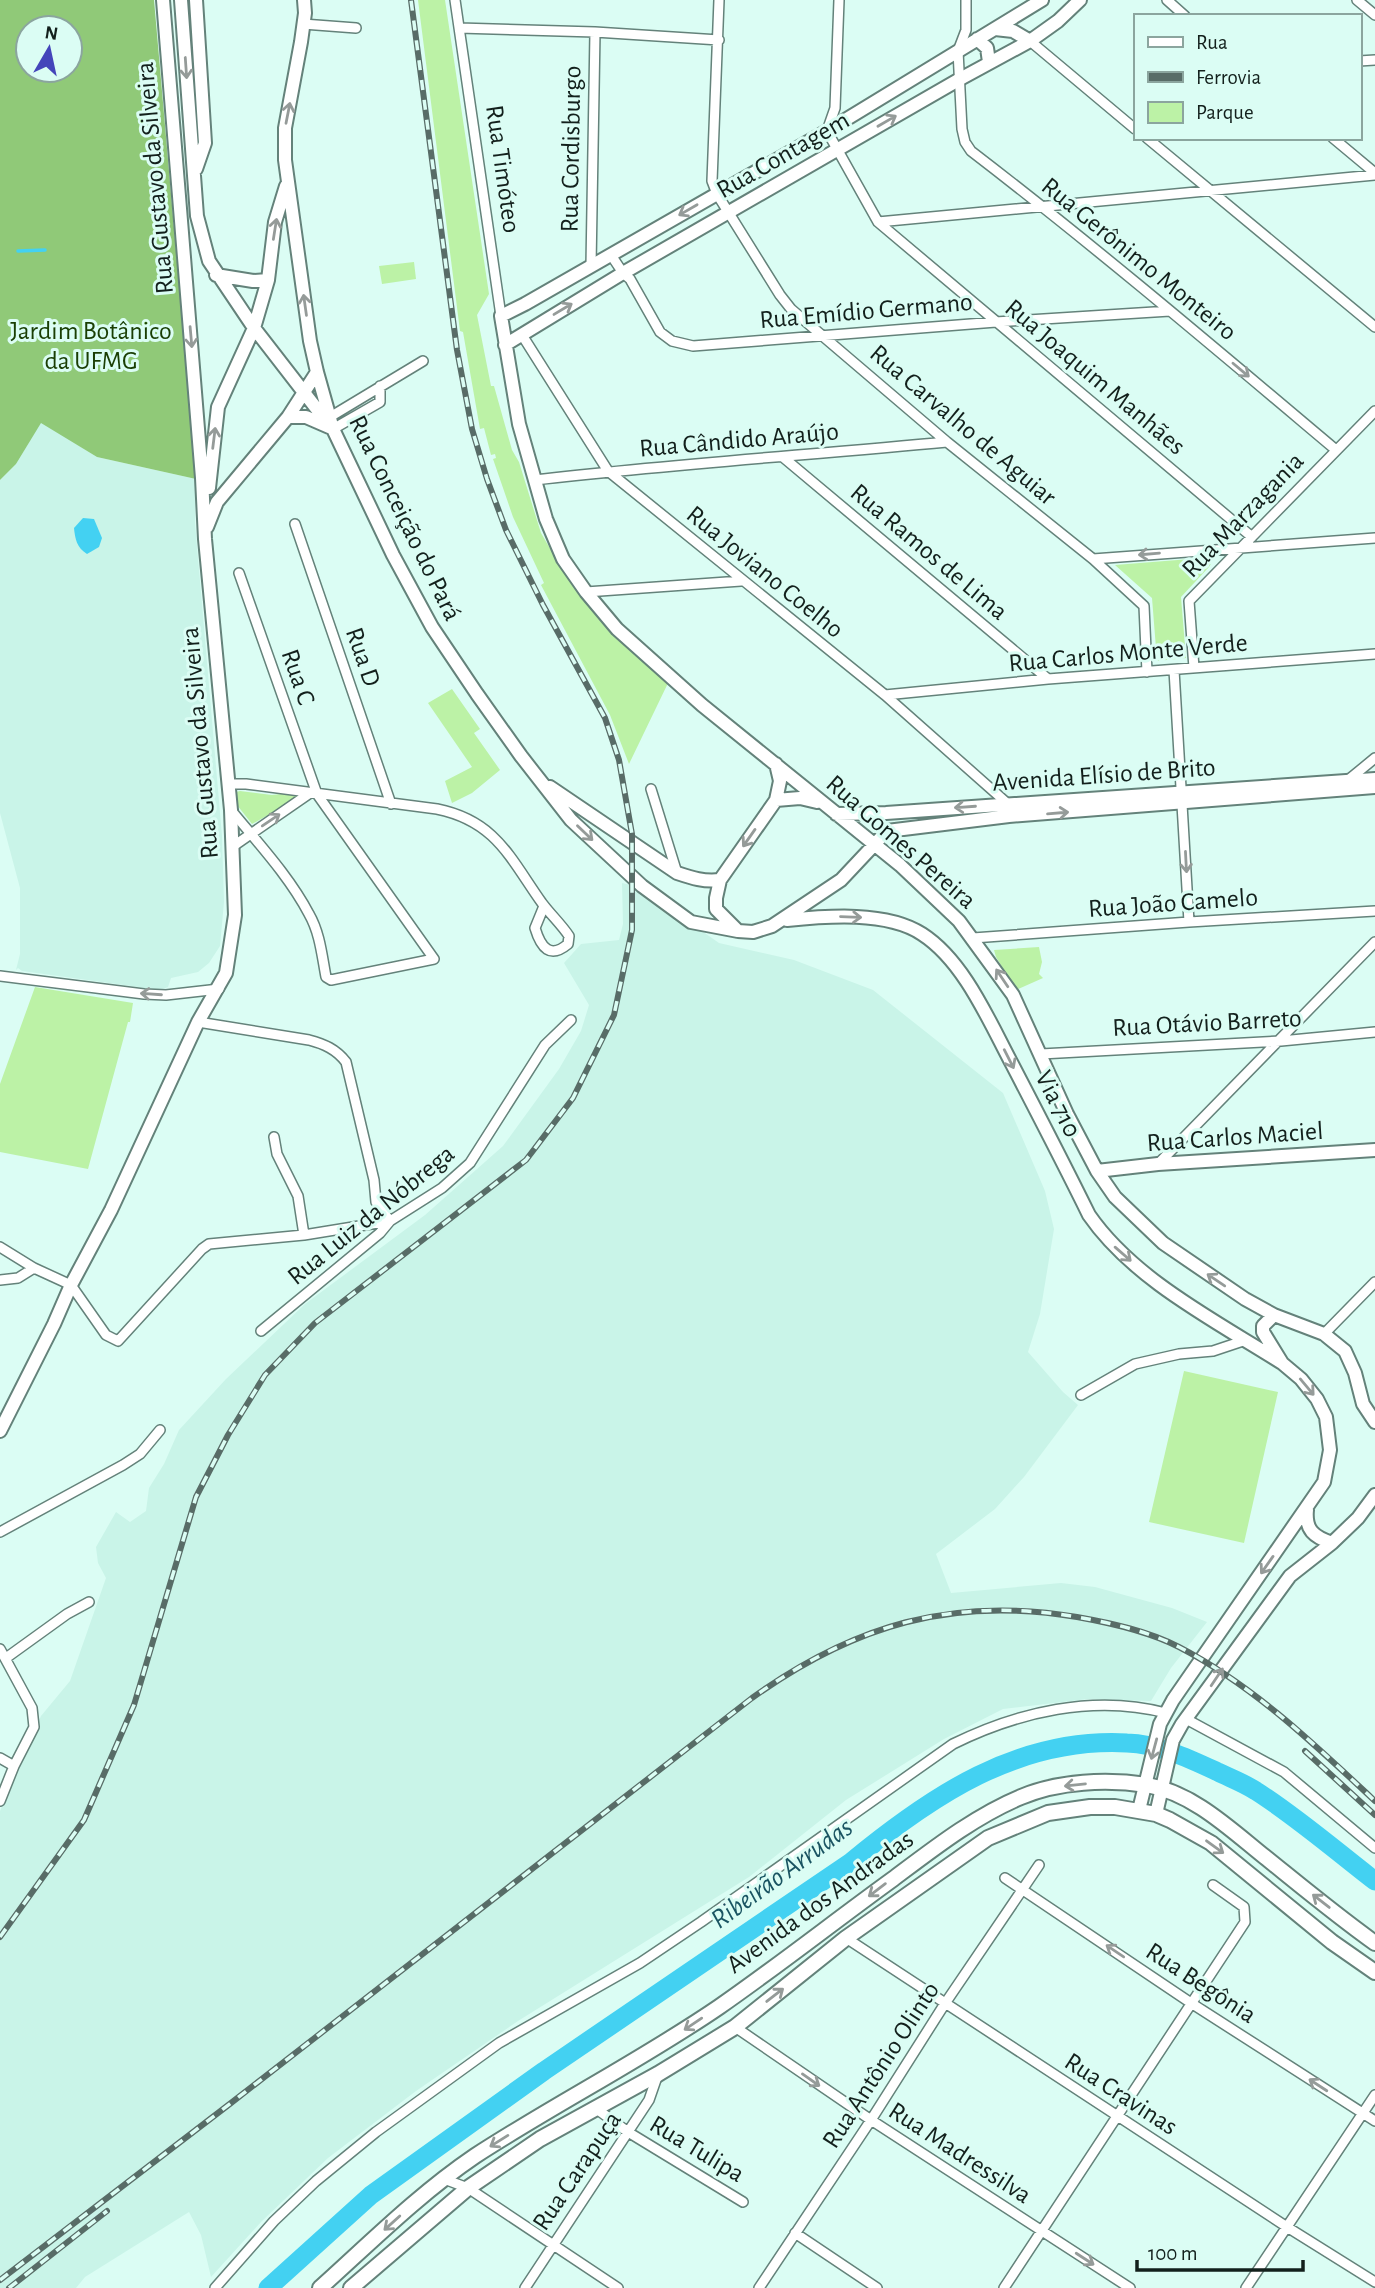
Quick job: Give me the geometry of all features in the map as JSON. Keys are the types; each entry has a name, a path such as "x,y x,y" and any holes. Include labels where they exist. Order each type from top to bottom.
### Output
{"main road":[{"name":"Rua Gustavo da Silveira","path":"0,1431 111,1210 198,1022 219,989 226,973 235,915 231,810 205,531 163,0"},
{"name":"Rua Gustavo da Silveira","path":"181,0 197,216 205,249 216,275 254,328 331,423"},
{"path":"194,176 205,143 196,0"},
{"name":"Rua Conceição do Pará","path":"303,0 303,24 285,128 288,180 310,341 331,423 393,555 432,628 571,820 642,886 691,922 738,931"},
{"name":"Rua Contagem","path":"501,316 827,131 1042,0"},
{"name":"Rua Contagem","path":"505,345 623,273 1030,41 1058,21 1075,3"},
{"path":"993,29 1013,31 1030,41"},
{"path":"977,39 987,48 989,62"},
{"path":"205,531 218,407 254,328 268,280 275,222 288,180"},
{"path":"216,275 253,281 268,280"},
{"name":"Rua Timóteo","path":"501,316 505,345"},
{"name":"Rua Gomes Pereira","path":"505,345 510,384 534,480 554,540 563,559 586,592 617,629 702,705 874,844 939,902 973,938 1013,995 1067,1114 1097,1171 1115,1197 1164,1243 1245,1299 1274,1315 1324,1335 1345,1351 1355,1373 1363,1404 1375,1422"},
{"path":"205,531 217,502 288,417 317,372"},
{"path":"288,417 306,417 331,423"},
{"path":"775,764 780,781 776,800 720,880 716,898 716,909 738,931 762,930 783,920 841,880 874,844"},
{"name":"Avenida Elísio de Brito","path":"1182,797 1346,781 1368,784"},
{"path":"541,782 677,873 695,879 720,880"},
{"name":"Avenida Elísio de Brito","path":"836,814 1009,810 1368,784"},
{"path":"776,800 800,798 821,803"},
{"name":"Avenida Elísio de Brito","path":"874,844 887,831 1009,810"},
{"name":"Via 710","path":"783,920 821,916 860,917 903,925 923,934 940,949 969,983 1089,1215 1106,1240 1148,1276 1282,1363"},
{"name":"Rua Carlos Maciel","path":"1097,1171 1158,1164 1375,1150"},
{"path":"1139,1810 1145,1779 1163,1719 1173,1700 1324,1482 1331,1450 1328,1427 1317,1399 1301,1379 1282,1363 1263,1332 1263,1326 1274,1315"},
{"path":"1363,1404 1375,1414"},
{"path":"1156,1814 1177,1732 1186,1718 1280,1587 1301,1566 1332,1543 1374,1501"},
{"path":"1307,1509 1306,1519 1311,1533 1332,1543"},
{"name":"Avenida dos Andradas","path":"320,2288 444,2179 473,2158 571,2096 659,2047 927,1853 998,1808 1025,1795 1068,1785 1145,1779 1163,1783 1214,1816 1375,1943"},
{"name":"Avenida dos Andradas","path":"351,2288 468,2188 540,2138 658,2074 735,2027 846,1938 965,1853 988,1838 1021,1823 1069,1809 1115,1807 1156,1814 1211,1843 1332,1942 1375,1972"}],"street":[{"name":"Rua Timóteo","path":"455,0 501,316"},
{"path":"717,194 712,181 719,0"},
{"path":"827,131 835,108 839,0"},
{"name":"Rua Gerônimo Monteiro","path":"967,0 966,30 958,51 962,130 971,151 1042,205 1336,450"},
{"path":"1167,0 1183,14"},
{"path":"1357,0 1375,15"},
{"path":"303,24 356,28"},
{"path":"459,28 595,32 719,40"},
{"name":"Rua Cordisburgo","path":"591,266 595,32"},
{"path":"1030,41 1134,128"},
{"name":"Rua Joaquim Manhães","path":"827,131 878,222 1252,537"},
{"path":"1149,140 1375,327"},
{"path":"1334,140 1375,174"},
{"path":"878,222 1375,174"},
{"name":"Rua Carvalho de Aguiar","path":"717,194 791,309 947,442 1093,559 1144,606 1147,672"},
{"name":"Rua Emídio Germano","path":"611,255 630,279 660,332 672,341 693,346 1170,311"},
{"name":"Rua Joviano Coelho","path":"522,335 608,471 885,695 1009,810"},
{"path":"331,423 380,402 380,386 423,362"},
{"name":"Rua Marzagania","path":"1194,668 1189,601 1375,411"},
{"name":"Rua Cândido Araújo","path":"534,480 608,471 947,442"},
{"name":"Rua Ramos de Lima","path":"784,458 1048,679"},
{"name":"Rua D","path":"295,524 391,804"},
{"path":"1093,559 1375,538"},
{"name":"Rua C","path":"239,573 314,794 434,959 331,980 326,977 318,935 310,914 251,834"},
{"path":"586,592 741,581"},
{"name":"Rua Carlos Monte Verde","path":"885,695 1048,679 1375,654"},
{"path":"1174,670 1189,922"},
{"path":"1346,781 1375,758"},
{"path":"1368,784 1375,770"},
{"path":"228,785 246,784 437,809 468,817 506,849 544,906 560,922 570,940 556,952 545,948 535,928 544,906"},
{"path":"651,789 677,873"},
{"path":"232,846 314,794"},
{"path":"231,810 251,834"},
{"name":"Rua João Camelo","path":"973,938 1375,911"},
{"path":"1158,1164 1375,942"},
{"path":"0,976 166,995 219,989"},
{"name":"Rua Luiz da Nóbrega","path":"261,1331 380,1233 390,1221 442,1188 470,1163 545,1045 571,1020"},
{"path":"0,1248 71,1285 106,1335 118,1341 209,1244 304,1235 390,1221 376,1202 374,1180 346,1062 340,1054 323,1044 309,1040 198,1022"},
{"name":"Rua Otávio Barreto","path":"1041,1054 1281,1041 1375,1032"},
{"path":"274,1137 277,1154 298,1196 304,1235"},
{"path":"0,1280 18,1278 34,1268"},
{"path":"1324,1335 1375,1282"},
{"path":"1222,1325 1228,1334 1228,1340 1223,1347"},
{"path":"1081,1395 1135,1364 1179,1354 1213,1351 1246,1340"},
{"path":"0,1532 123,1465 140,1454 160,1430"},
{"path":"6,1658 67,1614 89,1602"},
{"path":"0,1649 32,1708 34,1727 0,1801"},
{"name":"Avenida dos Andradas","path":"215,2288 274,2221 316,2181 376,2132 499,2043 640,1963 681,1936 953,1744 989,1727 1041,1712 1110,1705 1163,1719"},
{"path":"1186,1718 1284,1772 1375,1849"},
{"path":"0,1758 14,1766"},
{"name":"Rua Antônio Olinto","path":"759,2288 1039,1865"},
{"name":"Rua Begônia","path":"1005,1878 1191,2003 1375,2121"},
{"path":"1004,2288 1245,1922 1246,1912 1240,1903 1213,1885"},
{"name":"Rua Cravinas","path":"846,1938 944,2005 1375,2283"},
{"name":"Rua Madressilva","path":"735,2027 871,2120 1130,2288"},
{"name":"Rua Carapuça","path":"524,2288 649,2100 658,2074"},
{"path":"1246,2288 1375,2095"},
{"name":"Rua Tulipa","path":"594,2107 628,2132 743,2202"},
{"path":"444,2179 468,2188 618,2288"},
{"path":"794,2233 877,2288"}],"shaded area":[{"path":"41,422 97,457 196,479 195,523 222,836 224,902 220,946 209,963 198,972 171,978 168,987 160,990 22,971 18,968 16,970 20,954 20,888 0,813 0,480 16,464"},
{"path":"622,883 639,887 719,943 794,960 873,990 1003,1093 1045,1191 1054,1229 1040,1314 1028,1352 1078,1405 1024,1477 995,1509 936,1554 951,1593 1061,1583 1095,1587 1172,1608 1207,1622 1171,1668 1151,1701 1088,1699 1003,1709 944,1739 846,1800 749,1877 518,2021 416,2091 328,2158 261,2222 211,2277 201,2235 189,2212 85,2277 76,2288 0,2288 0,1811 41,1716 70,1681 106,1578 98,1563 96,1547 116,1512 130,1522 146,1511 149,1488 164,1464 179,1430 226,1379 305,1304 425,1215 503,1146 559,1069 581,1031 589,1005 564,963 581,944 619,940 623,924"}],"green space":[{"name":"Jardim Botânico da UFMG","path":"0,0 154,0 196,479 97,457 41,423 16,464 0,480"},
{"path":"418,0 445,0 489,294 477,315 491,386 494,386 512,450 519,462 541,533 565,574 611,631 669,681 629,764 610,715 541,585 544,583 513,517 493,459 496,458 495,454 491,455 484,428 480,429 463,332 460,331"},
{"path":"414,262 416,279 382,284 379,266"},
{"path":"1215,557 1181,597 1186,658 1157,661 1152,598 1115,565"},
{"path":"452,689 480,729 474,733 500,770 472,793 452,803 445,781 472,767 428,703"},
{"path":"236,792 272,795 290,793 300,797 252,824 237,805"},
{"path":"1039,947 1042,962 1039,974 1043,978 1016,990 994,950"},
{"path":"35,987 133,1003 88,1169 0,1152 0,1084"},
{"path":"1184,1371 1278,1392 1244,1543 1149,1522"}],"water":[{"path":"83,518 94,519 102,538 99,547 87,554 79,546 74,532 74,528"}],"waterway":[{"path":"18,251 45,250"},
{"name":"Ribeirão Arrudas","path":"268,2288 371,2195 544,2071 851,1862 913,1815 978,1776 1013,1761 1049,1750 1087,1744 1139,1744 1174,1753 1256,1791 1375,1881"}],"railway":[{"path":"0,1937 84,1820 134,1705 196,1497 228,1435 265,1375 315,1323 526,1160 573,1098 614,1015 632,930 632,834 619,760 605,718 543,605 506,530 472,429 457,350 411,0"},
{"path":"0,2280 752,1698 828,1652 867,1635 906,1622 946,1614 988,1611 1031,1611 1077,1617 1142,1632 1179,1647 1233,1679 1282,1717 1375,1801"},
{"path":"1305,1751 1375,1815"},
{"path":"9,2288 107,2211"}]}
